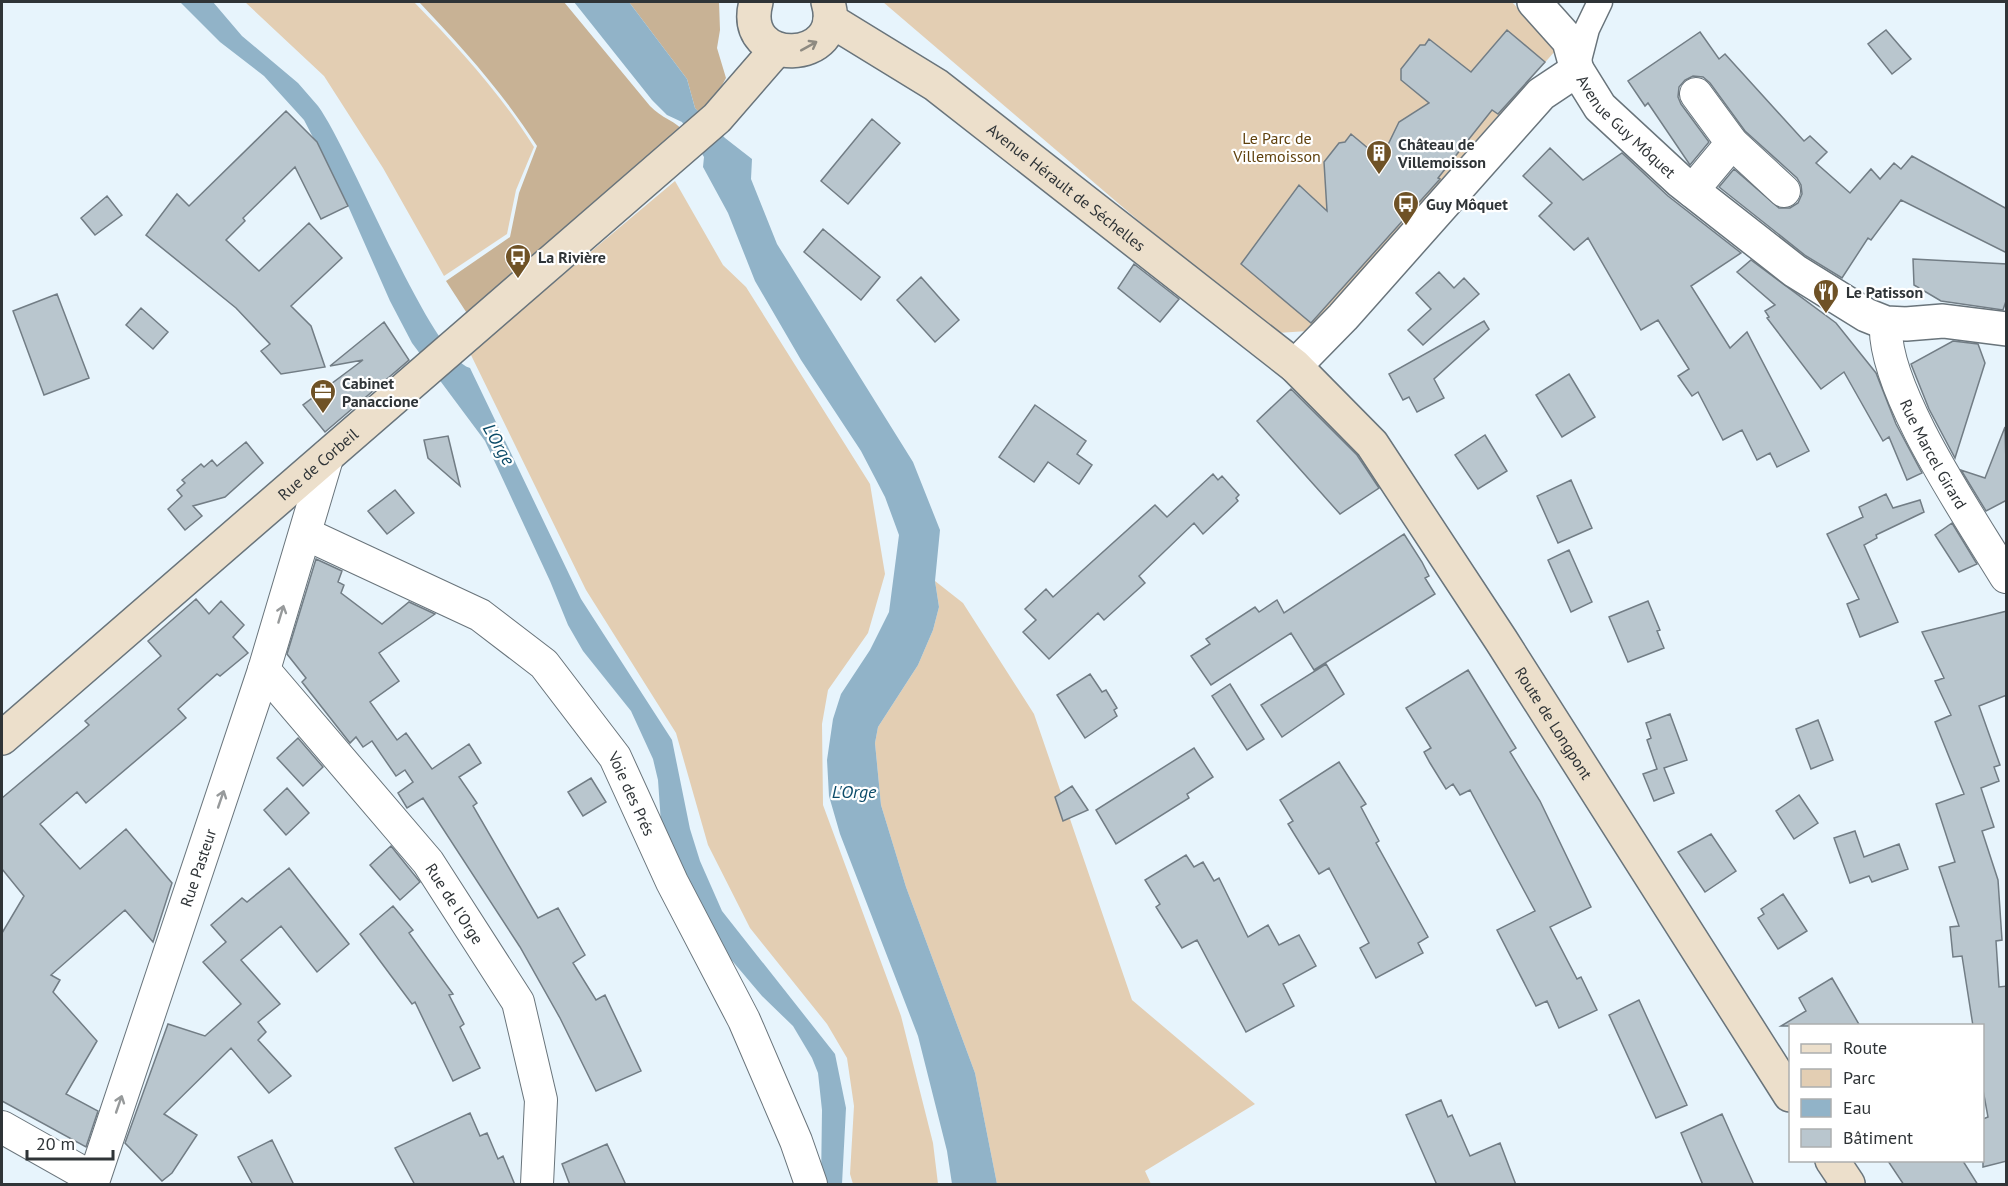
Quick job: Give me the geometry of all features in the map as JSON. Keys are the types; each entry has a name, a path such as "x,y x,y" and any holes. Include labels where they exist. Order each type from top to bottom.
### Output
{"main road":[{"path":"756,2 754,16 757,29 776,50 789,52 811,47 826,31 829,11"},
{"name":"Avenue Hérault de Séchelles","path":"829,11 936,85 1295,366"},
{"name":"Rue de Corbeil","path":"2,738 689,144 717,118 776,50"},
{"name":"Route de Longpont","path":"1295,366 1372,444 1404,490 1789,1092"},
{"path":"1833,1162 1848,1185"}],"street":[{"path":"1534,2 1569,41 1577,70"},
{"path":"1577,70 1587,29 1600,2"},
{"name":"Avenue Guy Môquet","path":"1295,366 1343,317 1541,94 1577,70 1600,107 1639,146 1692,191 1795,271 1866,315 1886,323 1955,322 2007,329"},
{"path":"1696,94 1732,143 1784,191"},
{"path":"1692,191 1732,143"},
{"name":"Rue Marcel Girard","path":"1886,323 1885,339 1889,359 1914,415 1939,467 2007,577"},
{"name":"Rue Pasteur","path":"2,1127 94,1179 264,670 328,455"},
{"name":"Voie des Prés","path":"306,534 480,615 544,664 615,757 672,882 744,1020 796,1141 811,1185"},
{"name":"Rue de l'Orge","path":"264,670 428,862 518,1002 541,1100 537,1185"}],"green space":[{"path":"245,2 414,2 478,71 534,147 516,190 507,234 444,276 383,168 324,76"},
{"name":"Le Parc de Villemoisson","path":"883,2 1512,2 1556,50 1308,331 1277,333 1174,251"},
{"path":"675,181 723,265 746,287 870,484 885,574 868,633 828,690 822,724 823,805 901,1016 933,1143 938,1184 853,1184 850,1174 854,1106 847,1058 827,1024 750,928 708,845 676,733 586,590 470,353"},
{"path":"935,581 963,603 1034,714 1132,1000 1255,1104 1145,1171 1151,1184 997,1184 975,1073 906,887 881,805 875,743 878,727 918,665 933,630 939,607"}],"shaded area":[{"path":"419,2 564,2 650,106 686,133 470,318 446,281 510,237 519,193 537,146 481,71"},
{"path":"629,2 719,2 720,30 717,48 726,78 710,107 701,115 695,108 687,79"}],"water":[{"name":"L'Orge","path":"180,2 213,2 242,36 298,83 318,106 350,164 413,292 453,355 470,368 581,599 672,740 690,829 700,861 722,911 835,1054 846,1108 842,1184 821,1184 822,1110 818,1073 812,1058 793,1026 762,996 712,937 661,823 658,780 653,759 631,711 583,651 568,625 485,441 412,343 390,301 345,199 304,120 264,76 220,42"},
{"name":"L'Orge","path":"574,2 629,2 687,79 695,108 725,138 752,159 751,179 777,244 913,462 940,530 935,581 939,607 933,630 918,665 878,727 875,743 881,805 906,887 975,1073 997,1184 952,1184 947,1151 918,1036 840,834 829,796 827,760 833,719 841,694 870,650 889,612 899,535 885,497 861,451 801,360 755,281 728,213 703,167 704,157 682,122 667,115 652,100"}],"building":[{"name":"Château de Villemoisson","path":"1507,30 1545,62 1498,114 1492,110 1438,178 1440,179 1311,323 1241,264 1299,185 1327,211 1324,162 1339,143 1345,142 1351,134 1381,159 1399,122 1429,103 1401,80 1401,69 1420,45 1425,45 1429,39 1471,72"},
{"path":"1886,30 1911,59 1892,74 1868,44"},
{"path":"1700,32 1719,59 1725,54 1804,141 1810,136 1827,152 1816,163 1850,193 1871,169 1880,179 1894,163 1901,169 1912,156 2007,209 2007,253 1901,200 1871,240 1868,238 1842,278 1806,256 1719,187 1734,169 1779,208 1790,208 1798,203 1802,194 1797,178 1745,131 1710,83 1703,77 1693,76 1679,87 1678,97 1681,104 1709,142 1690,165 1648,103 1645,106 1628,81"},
{"path":"286,111 317,142 348,206 321,219 295,167 243,218 245,221 226,240 259,271 309,223 342,258 291,306 311,326 325,367 281,374 261,351 270,344 236,308 146,235 177,194 189,206"},
{"path":"872,119 900,143 848,204 821,181"},
{"path":"1550,148 1583,180 1622,153 1668,196 1741,253 1691,286 1730,348 1747,332 1809,451 1777,467 1770,453 1757,460 1742,430 1723,440 1698,392 1692,396 1678,376 1689,369 1658,320 1641,330 1588,238 1574,250 1539,216 1552,203 1523,176"},
{"path":"107,196 122,215 95,235 81,218"},
{"path":"823,229 880,277 861,300 804,252"},
{"path":"1913,259 2007,264 2007,298 2003,310 1941,301 1914,285"},
{"path":"1751,260 1836,323 1876,373 1896,424 1922,473 1907,480 1889,437 1883,441 1844,372 1821,389 1767,318 1769,317 1765,311 1775,305 1737,272"},
{"path":"1134,264 1179,299 1160,322 1118,288"},
{"path":"1439,272 1454,288 1464,278 1479,294 1423,345 1408,330 1431,309 1416,293"},
{"path":"921,277 959,320 935,342 897,300"},
{"path":"57,294 89,378 44,395 13,311"},
{"path":"141,308 168,332 153,349 126,325"},
{"path":"1484,321 1489,329 1434,379 1444,398 1417,412 1409,397 1403,400 1389,374"},
{"path":"384,322 409,360 325,432 303,405 363,360 330,366"},
{"path":"1953,341 1978,344 1985,363 1955,458 1929,409 1911,364"},
{"path":"1569,374 1595,417 1562,437 1536,395"},
{"path":"1291,389 1357,455 1379,488 1340,514 1257,421"},
{"path":"1035,405 1086,441 1077,454 1092,465 1079,484 1048,462 1034,482 999,457"},
{"path":"2005,427 2007,500 1986,511 1961,470 1985,478"},
{"path":"1485,435 1507,471 1478,489 1455,455"},
{"path":"448,436 460,486 428,458 424,440"},
{"path":"246,442 263,463 225,497 193,506 202,516 185,530 168,509 182,496 177,490 185,483 182,480 201,464 204,467 212,460 217,466"},
{"path":"1213,474 1218,480 1222,476 1239,495 1236,498 1238,501 1203,534 1194,523 1139,576 1145,583 1104,620 1098,613 1049,659 1023,632 1036,620 1025,609 1046,589 1053,597 1155,505 1167,517"},
{"path":"1571,480 1592,528 1558,543 1537,496"},
{"path":"395,490 414,513 387,534 368,511"},
{"path":"1886,494 1893,508 1920,500 1924,512 1876,535 1877,538 1864,545 1898,622 1860,637 1847,604 1859,599 1827,534 1863,517 1859,507"},
{"path":"1952,523 1977,564 1959,572 1935,535"},
{"path":"1404,534 1422,562 1429,576 1425,578 1435,594 1314,670 1291,633 1211,685 1191,656 1210,644 1206,639 1255,607 1259,612 1277,600 1284,613"},
{"path":"1569,550 1592,602 1571,612 1548,560"},
{"path":"316,559 342,571 338,582 344,585 341,593 382,624 409,602 435,614 379,653 399,681 370,702 397,740 406,733 432,769 469,744 481,763 459,777 477,803 473,806 538,918 558,908 585,955 573,963 596,1000 605,995 641,1071 596,1091 560,1018 520,947 423,798 407,808 398,793 413,782 405,770 396,776 372,741 363,747 356,737 350,743 302,682 306,678 287,654"},
{"path":"196,599 209,614 221,601 244,625 233,637 248,653 220,676 217,674 178,709 186,718 86,803 77,792 40,824 80,869 126,829 172,883 153,942 125,910 51,975 60,980 53,992 97,1041 66,1094 98,1111 86,1147 2,1101 2,933 24,896 2,869 2,798 89,725 85,721 161,656 148,641"},
{"path":"1648,601 1660,630 1657,631 1664,648 1628,662 1609,617"},
{"path":"2007,611 2007,695 1979,706 2000,765 1994,767 1999,781 1981,788 1994,827 1982,831 1998,880 2002,940 1996,941 1999,987 2007,986 2007,1161 1983,1167 1984,1119 1988,1117 1984,1095 1984,1024 1973,1024 1962,956 1953,957 1950,927 1959,926 1939,867 1955,862 1936,804 1964,794 1935,722 1951,715 1935,681 1944,678 1922,632"},
{"path":"1326,664 1344,694 1282,737 1261,705"},
{"path":"1468,670 1516,748 1510,752 1540,801 1591,907 1550,927 1577,979 1581,977 1597,1010 1559,1028 1547,1001 1536,1006 1497,930 1535,911 1470,790 1460,795 1453,784 1446,789 1424,752 1431,748 1406,708"},
{"path":"1090,674 1102,692 1106,690 1117,708 1114,710 1117,716 1085,738 1057,695"},
{"path":"1230,684 1264,739 1247,750 1212,696"},
{"path":"1670,714 1687,760 1664,768 1674,793 1654,801 1643,774 1657,769 1647,740 1651,738 1646,723"},
{"path":"1818,720 1833,760 1811,769 1796,729"},
{"path":"298,738 323,767 303,786 277,758"},
{"path":"1194,748 1213,777 1187,794 1189,798 1116,844 1096,810"},
{"path":"1339,762 1366,804 1361,807 1379,841 1376,843 1428,937 1418,943 1423,953 1376,978 1360,948 1369,943 1329,868 1319,874 1288,824 1293,821 1280,800"},
{"path":"591,778 606,802 583,816 568,792"},
{"path":"1072,786 1088,810 1063,821 1055,797"},
{"path":"287,788 309,813 286,835 264,810"},
{"path":"1799,795 1818,823 1794,839 1776,811"},
{"path":"1855,831 1864,857 1899,844 1908,869 1872,882 1869,876 1850,883 1834,838"},
{"path":"1711,834 1736,871 1705,892 1678,852"},
{"path":"391,846 420,882 400,900 370,865"},
{"path":"1186,855 1194,867 1203,862 1214,881 1219,878 1248,937 1268,925 1279,945 1299,935 1316,966 1283,984 1294,1006 1246,1032 1197,940 1182,948 1156,907 1160,904 1145,880"},
{"path":"289,868 349,944 317,972 281,926 241,960 280,1004 258,1022 266,1032 258,1040 291,1076 269,1093 231,1048 164,1114 197,1135 172,1173 162,1181 125,1143 168,1024 205,1036 241,1004 203,962 226,942 211,925 242,898 247,902"},
{"path":"1783,894 1807,931 1778,949 1758,918 1764,914 1761,909"},
{"path":"393,906 413,930 409,933 453,994 449,995 464,1024 460,1027 480,1068 453,1081 415,1002 412,1004 360,934"},
{"path":"1832,978 1859,1024 1781,1026 1806,1011 1799,998"},
{"path":"1639,1000 1687,1105 1656,1118 1609,1015"},
{"path":"1441,1100 1448,1117 1452,1115 1470,1156 1500,1143 1516,1185 1437,1185 1406,1115"},
{"path":"470,1113 480,1136 487,1133 498,1159 503,1156 515,1185 415,1185 395,1148"},
{"path":"1722,1114 1754,1185 1703,1185 1681,1133"},
{"path":"272,1140 294,1185 253,1185 238,1157"},
{"path":"607,1144 626,1185 570,1185 562,1164"},
{"path":"1889,1162 1964,1162 1978,1185 1904,1185"}],"place":[{"name":"Château de Villemoisson","path":"1379,176"},
{"name":"Guy Môquet","path":"1406,227"},
{"name":"La Rivière","path":"518,280"},
{"name":"Le Patisson","path":"1826,315"},
{"name":"Cabinet Panaccione","path":"323,415"}]}
